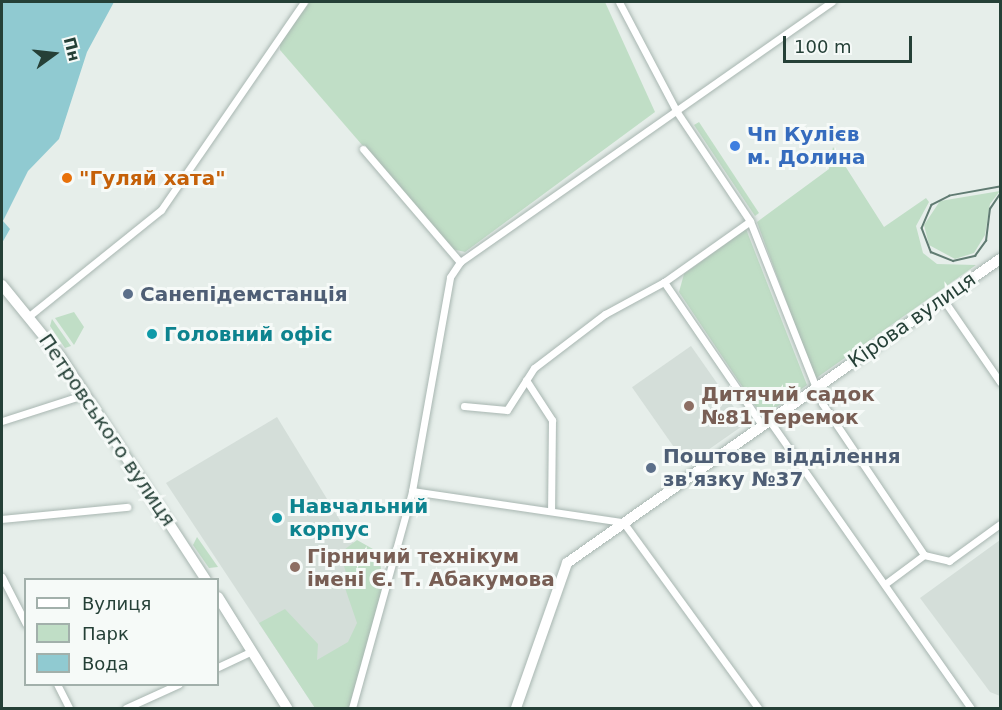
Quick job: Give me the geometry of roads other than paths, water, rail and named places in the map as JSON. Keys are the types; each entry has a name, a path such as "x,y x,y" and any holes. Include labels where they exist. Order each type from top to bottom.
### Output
{"main road":[{"name":"Кірова вулиця","path":"516,708 562,569 623,522 1000,259"},
{"name":"Петровського вулиця","path":"2,285 29,316 86,394 205,578"},
{"path":"219,599 284,707"}],"street":[{"path":"29,316 160,210 304,2"},
{"path":"620,2 677,112 750,221 815,387 924,555 950,561 1000,524"},
{"path":"352,708 412,491 445,292 460,262 832,2"},
{"path":"363,149 460,262"},
{"path":"464,406 507,410 526,380 605,314 664,282 750,221"},
{"path":"664,282 885,584 971,708"},
{"path":"943,300 1000,382"},
{"path":"526,380 552,420 551,512"},
{"path":"2,421 86,394"},
{"path":"412,491 623,522 758,708"},
{"path":"2,519 127,507"},
{"path":"885,584 924,555"},
{"path":"2,578 24,620"},
{"path":"219,667 252,651"},
{"path":"58,686 69,708"},
{"path":"126,708 175,686"}],"water":[{"path":"2,2 114,2 87,52 59,139 28,171 3,221 10,229 2,243"}],"tram line":[{"path":"1000,187 950,196 932,205 922,228 931,252 953,261 975,256 986,241 990,209 1000,194"}],"place":[{"name":"Чп Кулієв м. Долина","path":"735,146"},
{"name":"\"Гуляй хата\"","path":"67,178"},
{"name":"Санепідемстанція","path":"128,294"},
{"name":"Головний офіс","path":"152,334"},
{"name":"Дитячий садок №81 Теремок","path":"689,406"},
{"name":"Поштове відділення зв'язку №37","path":"651,468"},
{"name":"Навчальний корпус","path":"277,518"},
{"name":"Гірничий технікум імені Є. Т. Абакумова","path":"295,567"}]}
